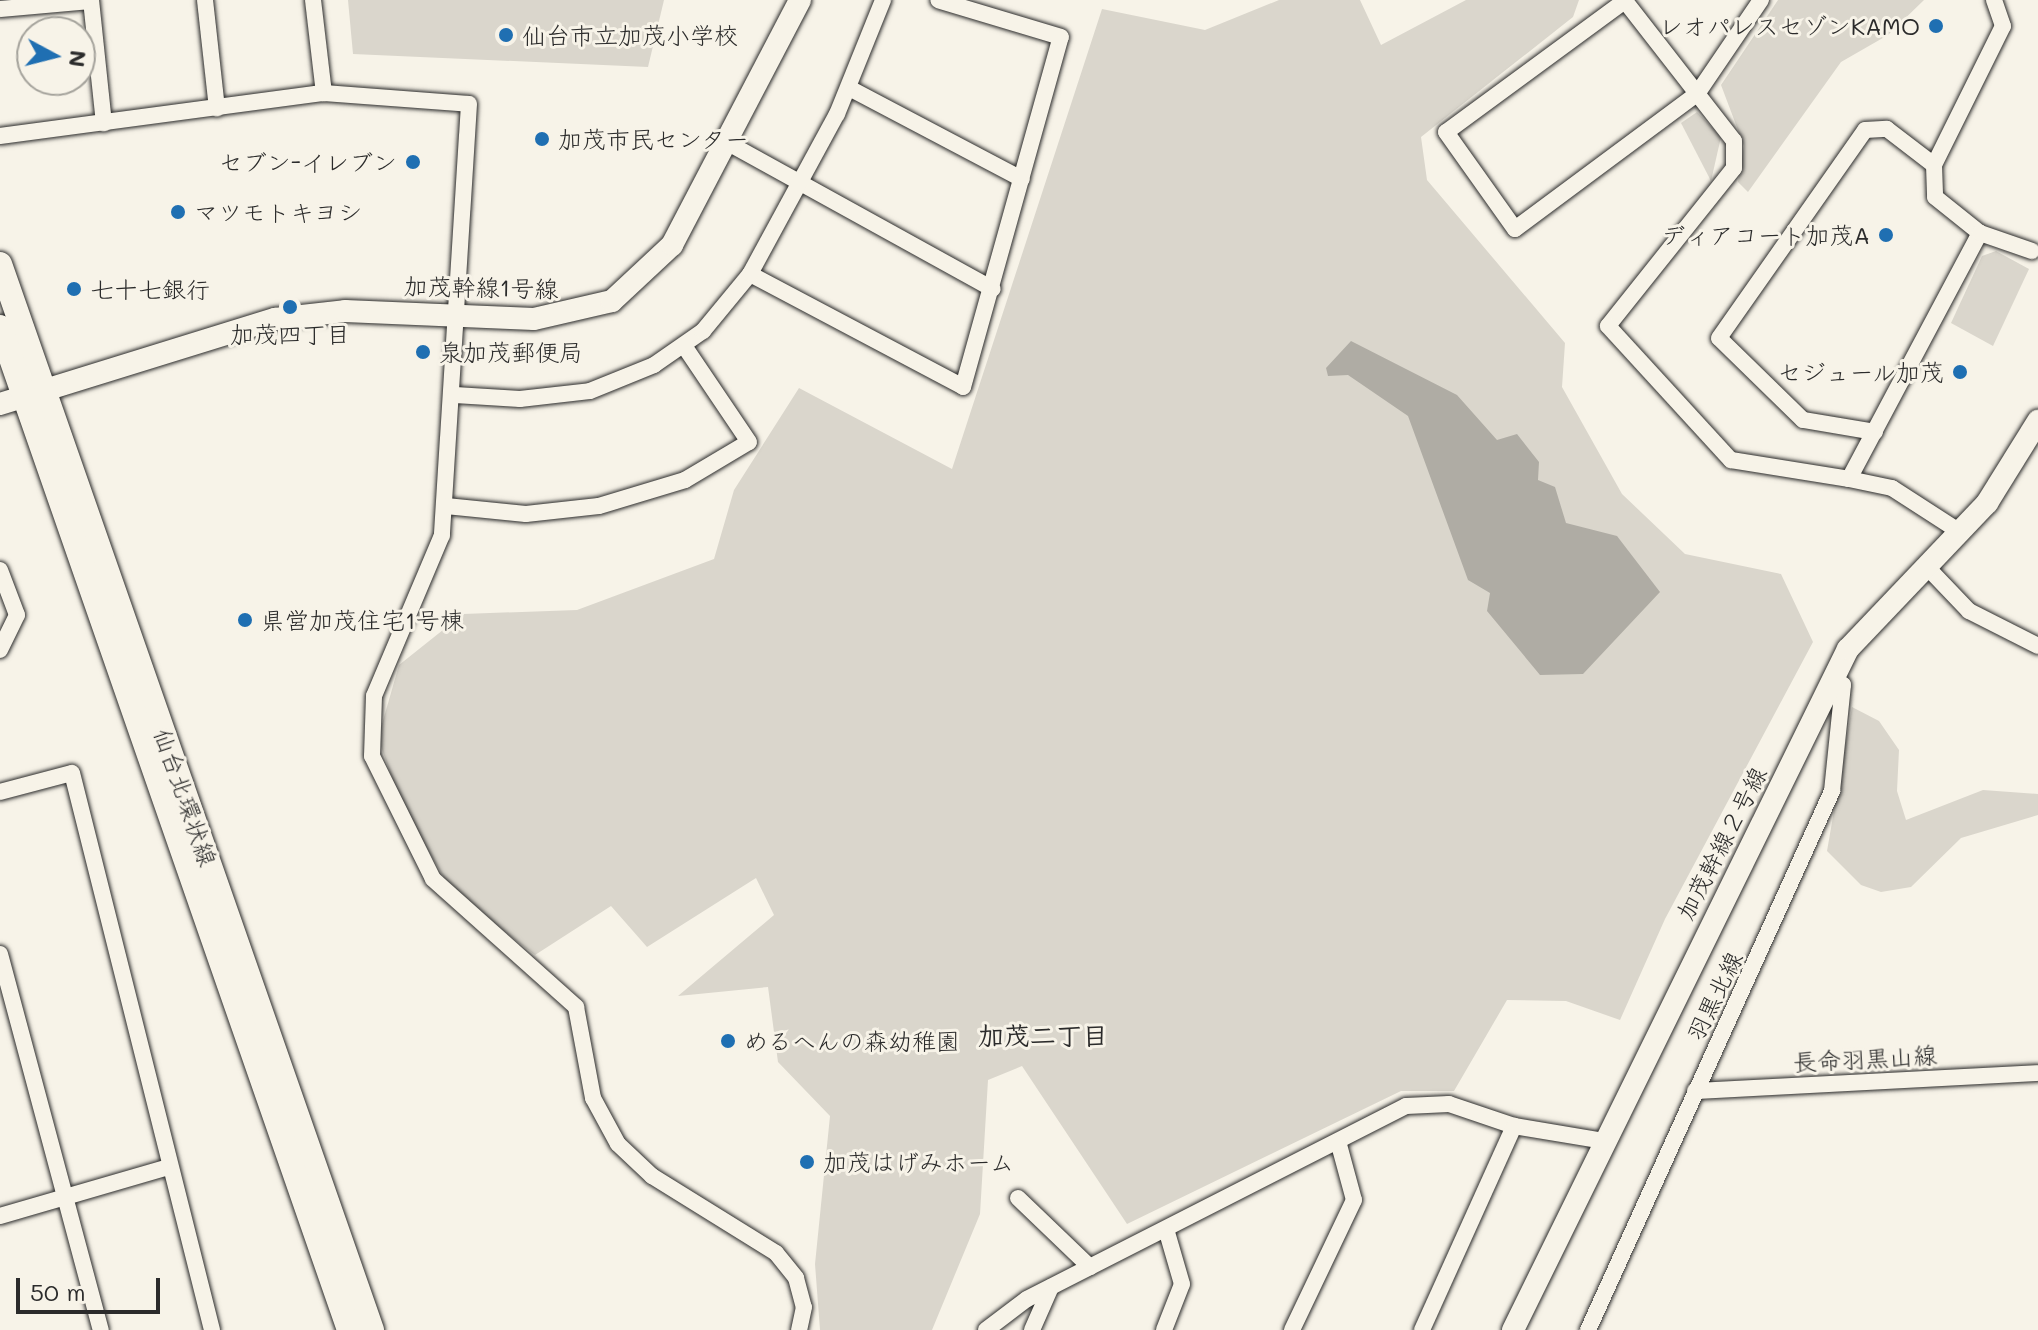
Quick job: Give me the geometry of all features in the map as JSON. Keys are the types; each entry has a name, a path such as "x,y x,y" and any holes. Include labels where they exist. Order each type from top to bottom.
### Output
{"main road":[{"name":"仙台北環状線","path":"0,264 36,391 349,1330"},
{"name":"仙台北環状線","path":"0,327 36,391 372,1330"}],"street":[{"path":"0,9 91,0 104,123"},
{"path":"205,0 217,108"},
{"path":"313,0 324,93"},
{"name":"加茂幹線1号線","path":"0,404 275,319 345,311 562,317 612,301 672,245 730,144 800,0"},
{"path":"455,395 581,393 685,347 750,274 851,89 883,0"},
{"path":"750,274 958,389 993,289 1061,37 938,0"},
{"path":"1761,0 1697,94 1515,229 1446,132 1626,1 1697,94 1734,141 1734,168 1608,326 1731,460 1892,488 1957,530"},
{"path":"1994,0 2003,26 1934,165 1935,197 1980,233 2032,251"},
{"path":"851,89 1022,179"},
{"path":"0,136 324,93 469,104 455,395 446,506 431,571 374,696 372,756 390,805 446,894 568,994 582,1023 599,1113 627,1154 776,1253 796,1278 804,1307 799,1330"},
{"path":"1875,432 1803,420 1719,338 1865,130 1887,129 1934,165"},
{"path":"730,144 993,289"},
{"path":"1849,479 1980,233"},
{"path":"446,506 526,514 599,506 667,487 749,442 685,347"},
{"name":"加茂幹線２号線","path":"1513,1330 1848,649 1957,530 1987,503 2038,421"},
{"path":"1925,565 1969,611 2038,646"},
{"path":"0,570 17,615 0,650"},
{"name":"羽黒北線","path":"1588,1330 1832,791 1843,685 1831,681"},
{"path":"0,792 72,773 212,1330"},
{"path":"0,954 101,1330"},
{"name":"長命羽黒山線","path":"1695,1091 2038,1073"},
{"path":"986,1330 1051,1287 1406,1106 1449,1104 1514,1126 1605,1141"},
{"path":"1422,1330 1514,1126"},
{"path":"1292,1330 1354,1200 1338,1141"},
{"path":"0,1216 169,1167"},
{"path":"1018,1198 1090,1267"},
{"path":"1164,1330 1182,1284 1166,1229"},
{"path":"1032,1330 1051,1287"}],"shaded area":[{"name":"仙台市立加茂小学校","path":"348,0 664,0 648,67 353,54"},
{"path":"1279,0 1360,0 1381,45 1466,0 1579,0 1573,17 1421,137 1427,180 1565,343 1562,387 1622,494 1685,554 1781,574 1813,642 1665,919 1620,1020 1566,1001 1507,1000 1454,1091 1401,1091 1127,1224 1022,1066 988,1080 980,1214 932,1330 820,1330 815,1264 830,1116 778,1062 768,987 678,996 774,915 756,878 647,947 611,906 535,955 452,891 402,806 378,738 399,665 463,614 577,610 714,559 734,490 799,388 952,469 1102,9 1205,30"},
{"path":"1778,0 1924,0 1888,35 1841,62 1748,192 1738,182 1744,146 1721,85"},
{"path":"1697,112 1721,137 1711,181 1681,123"},
{"path":"1996,251 2029,269 1993,346 1951,323 1982,256"},
{"path":"1351,341 1457,395 1497,440 1517,434 1539,462 1538,480 1555,487 1566,523 1617,536 1660,592 1583,674 1540,675 1487,611 1490,593 1468,580 1408,416 1348,375 1328,376 1326,368"},
{"path":"1852,707 1879,721 1899,750 1897,791 1906,820 1983,790 2038,794 2038,815 1961,838 1911,887 1881,892 1861,885 1827,851"}],"place":[{"name":"レオパレスセゾンKAMO","path":"1936,26"},
{"name":"仙台市立加茂小学校","path":"506,35"},
{"name":"加茂市民センター","path":"542,139"},
{"name":"セブン-イレブン","path":"413,162"},
{"name":"マツモトキヨシ","path":"178,212"},
{"name":"ディアコート加茂A","path":"1886,235"},
{"name":"七十七銀行","path":"74,289"},
{"name":"加茂四丁目","path":"290,307"},
{"name":"泉加茂郵便局","path":"423,352"},
{"name":"セジュール加茂","path":"1960,372"},
{"name":"県営加茂住宅1号棟","path":"245,620"},
{"name":"めるへんの森幼稚園","path":"728,1041"},
{"name":"加茂はげみホーム","path":"807,1162"}],"district":[{"name":"加茂二丁目","path":"1043,1036"}]}
